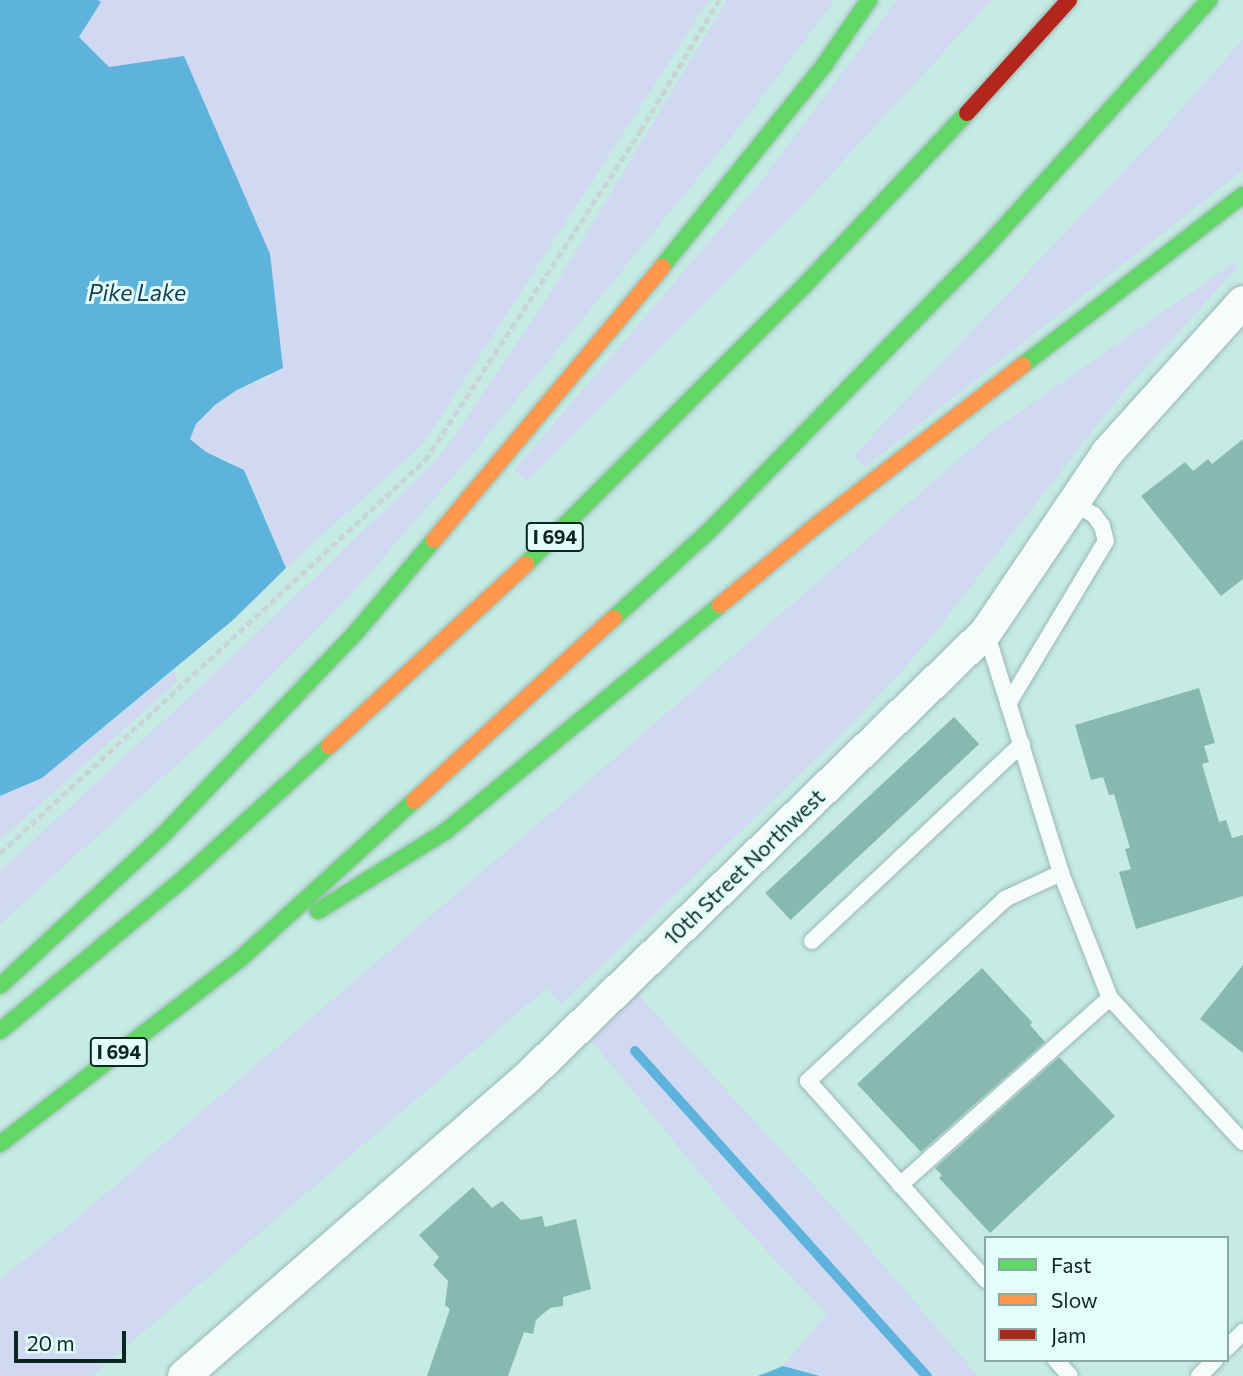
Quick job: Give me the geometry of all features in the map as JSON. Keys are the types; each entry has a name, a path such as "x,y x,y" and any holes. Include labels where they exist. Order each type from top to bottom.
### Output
{"highway":[{"path":"0,986 163,835 356,631 586,361 825,64 869,0"},
{"name":"I 694","path":"0,1031 182,880 491,600 823,267 1069,0"},
{"name":"I 694","path":"0,1144 239,960 709,531 986,247 1209,0"},
{"path":"239,960 446,831 818,524 1243,195"}],"street":[{"name":"10th Street Northwest","path":"184,1376 526,1079 986,632 1107,453 1243,302"}],"lane":[{"path":"1008,704 1106,541 1102,526 1094,515 1073,503"},
{"path":"986,632 1061,873 1110,998 1243,1142"},
{"path":"811,941 1022,744"},
{"path":"984,1278 807,1080 1005,899 1061,873"},
{"path":"900,1185 1110,998"},
{"path":"1229,1346 1243,1332"},
{"path":"1058,1362 1070,1376"},
{"path":"1199,1376 1213,1362"}],"path":[{"path":"0,853 425,460 640,131 719,0"}],"shaded area":[{"path":"98,0 709,0 423,444 286,568 252,485 232,462 206,452 190,439 196,424 215,405 237,390 271,376 108,67 79,37 100,2"},
{"path":"727,0 835,0 737,130 464,464 358,587 248,700 0,924 0,871 214,674 429,468 453,438 554,287"},
{"path":"897,0 992,0 807,200 526,481 514,470 762,180"},
{"path":"1243,39 1243,170 865,467 853,456 1159,134"},
{"path":"1233,263 1237,268 1120,396 922,649 844,732 561,1004 547,988 92,1376 0,1376 0,1279 69,1225 594,776 988,434"},
{"path":"173,671 179,680 0,840 0,796 42,778"},
{"path":"637,993 838,1212 978,1376 820,1376 783,1366 827,1314 743,1226 590,1039"}],"water":[{"name":"Pike Lake","path":"0,0 98,0 101,2 79,37 109,67 184,56 270,254 283,368 237,390 215,405 196,424 190,439 206,452 244,470 286,568 233,620 42,778 0,796"},
{"path":"783,1366 820,1376 758,1376"}],"building":[{"path":"1243,439 1243,579 1221,596 1141,496 1185,462 1193,471 1208,459 1212,464"},
{"path":"1199,688 1215,743 1204,746 1209,762 1202,764 1219,822 1226,820 1232,838 1243,835 1243,896 1136,929 1119,872 1131,869 1125,849 1130,848 1114,794 1109,795 1103,777 1091,780 1075,725"},
{"path":"954,717 979,744 791,920 765,893"},
{"path":"1243,965 1243,1053 1200,1019"},
{"path":"982,968 1032,1022 1030,1025 1045,1042 921,1152 857,1084"},
{"path":"1059,1057 1115,1116 990,1233 939,1178 942,1175 935,1168"},
{"path":"473,1187 492,1208 502,1201 521,1220 542,1216 545,1227 576,1219 591,1289 563,1297 563,1306 550,1308 536,1320 533,1334 524,1332 508,1376 427,1376 450,1309 445,1305 448,1281 433,1265 439,1257 419,1235"}],"waterway":[{"path":"635,1051 927,1376"}],"traffic: fast":[{"path":"662,267 825,64 869,0"},
{"path":"614,618 709,531 986,247 1209,0"},
{"path":"526,564 804,286 967,113"},
{"path":"1023,365 1243,195"},
{"path":"0,986 163,835 357,631 434,540"},
{"path":"318,911 446,831 720,605"},
{"path":"0,1031 182,880 329,746"},
{"path":"0,1144 239,960 414,801"}],"traffic: slow":[{"path":"434,540 662,267"},
{"path":"720,605 818,524 1023,365"},
{"path":"329,746 526,564"},
{"path":"414,801 614,618"}],"traffic: jam":[{"path":"967,113 1069,0"}]}
